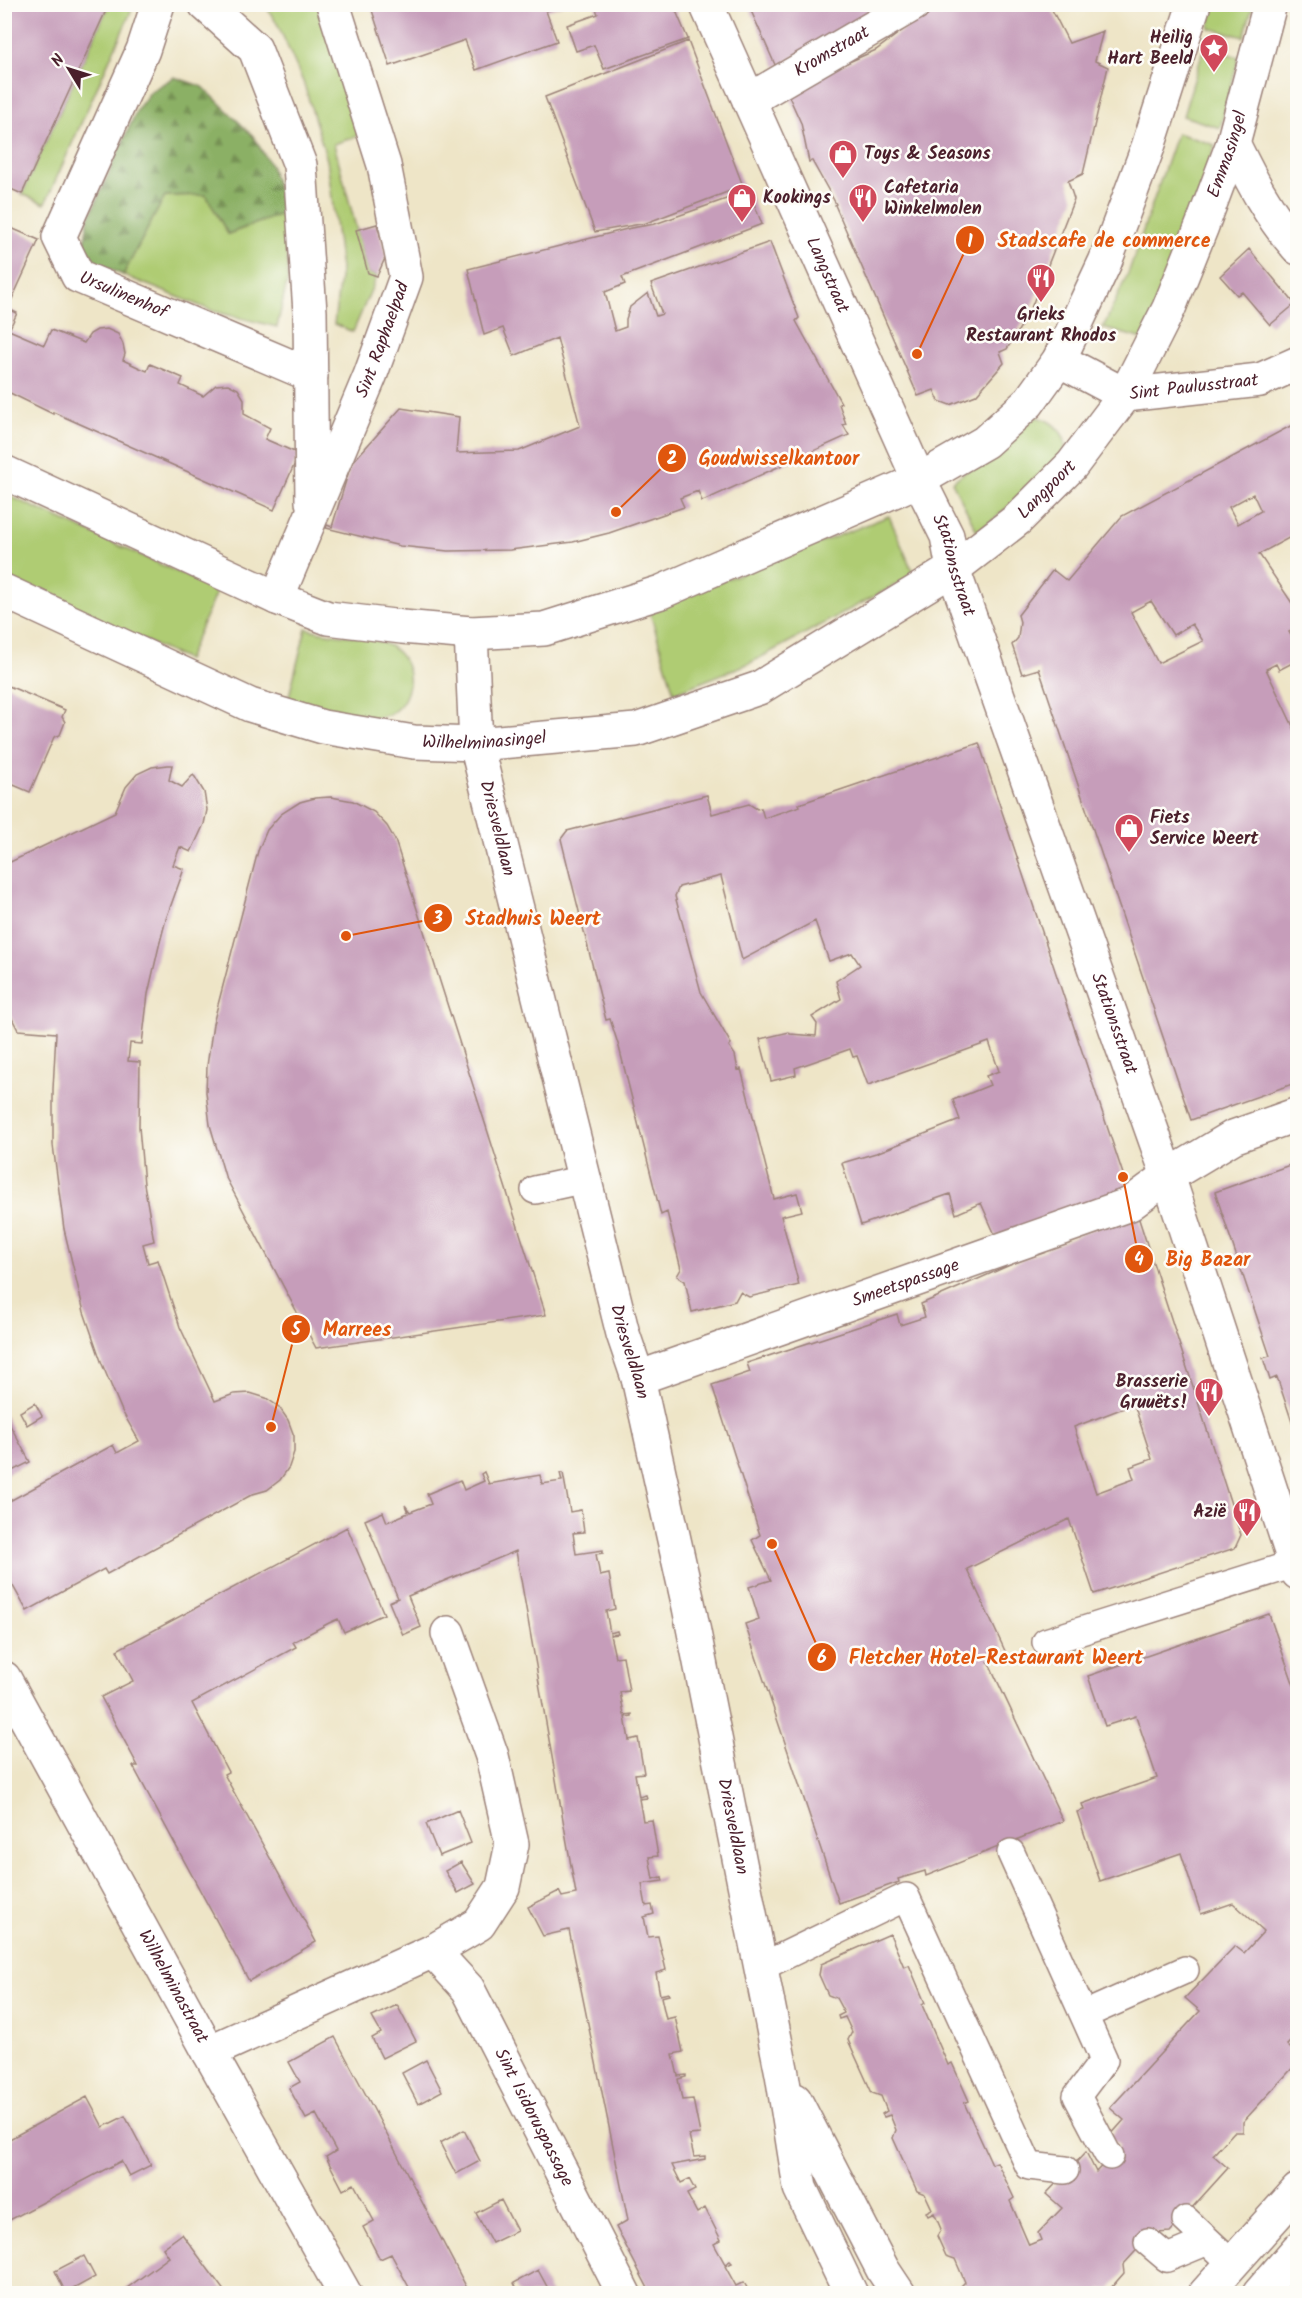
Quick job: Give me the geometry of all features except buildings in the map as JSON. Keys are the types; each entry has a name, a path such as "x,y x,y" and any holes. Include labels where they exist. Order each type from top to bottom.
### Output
{"street":[{"name":"Ursulinenhof","path":"158,4 143,50 59,237 78,276 311,375"},
{"path":"205,4 255,49 300,165 310,312 312,516"},
{"name":"Sint Raphaelpad","path":"277,598 370,376 406,277 384,165 333,4"},
{"name":"Langstraat","path":"706,4 919,480"},
{"name":"Kromstraat","path":"749,100 914,4"},
{"path":"4,472 277,598 328,618 471,633 544,629 661,592 919,480 985,442 1028,403 1059,360 1105,262 1148,147 1194,4"},
{"name":"Emmasingel","path":"1125,395 1169,308 1233,143 1269,4"},
{"path":"1233,143 1257,192 1284,233 1298,248"},
{"name":"Sint Paulusstraat","path":"1059,360 1125,395 1260,380 1298,363"},
{"name":"Langpoort","path":"953,569 1018,519 1065,472 1125,395"},
{"name":"Stationsstraat","path":"919,480 947,536 953,569 1168,1176 1296,1568"},
{"name":"Wilhelminasingel","path":"4,591 250,705 323,727 414,742 476,744 636,730 759,688 953,569"},
{"name":"Driesveldlaan","path":"471,633 476,744 623,1334 638,1378 692,1618 759,1968 782,2074 800,2188 851,2294"},
{"name":"Smeetspassage","path":"638,1378 1130,1204 1168,1176 1233,1137 1298,1114"},
{"path":"209,2052 433,1951 479,1924 503,1887 513,1844 492,1756 448,1633"},
{"name":"Wilhelminastraat","path":"5,1683 345,2294"},
{"name":"Sint Isidoruspassage","path":"433,1951 468,1989 624,2294"},
{"name":"Driesveldlaan","path":"782,2074 883,2270 899,2294"},
{"path":"1205,2294 1298,2190"},
{"path":"1259,2294 1298,2249"}],"lane":[{"path":"535,1190 585,1179"},
{"path":"1046,1642 1296,1568"},
{"path":"1011,1853 1104,2060 1077,2096 1110,2156"},
{"path":"759,1968 906,1897 1029,2166 1065,2170"},
{"path":"1084,2015 1185,1970"},
{"path":"1186,2220 1232,2263"},
{"path":"1148,2242 1167,2258 1208,2241"}],"green space":[{"path":"109,5 134,5 45,204 22,194"},
{"path":"265,5 324,5 363,134 334,144 368,273 377,276 353,332 334,324 341,269 327,160 304,84 278,25"},
{"path":"1213,5 1253,5 1244,37 1209,28"},
{"path":"1204,47 1239,57 1220,128 1183,116"},
{"path":"174,77 203,87 253,136 271,166 284,213 228,234 206,195 165,196 123,275 96,263 84,246 88,220 137,110 151,91"},
{"path":"1177,133 1215,145 1200,194 1143,339 1103,328 1129,271"},
{"path":"206,195 228,234 284,213 288,278 277,327 213,311 123,275 165,196"},
{"path":"1036,417 1049,422 1060,431 1065,443 1062,457 1053,468 978,533 952,482"},
{"path":"5,494 217,590 187,660 5,577"},
{"path":"889,516 914,575 750,663 674,693 649,609"},
{"path":"306,628 375,640 394,649 404,661 409,675 409,685 402,703 391,713 376,718 358,719 320,711 288,700"}],"place":[{"name":"Heilig Hart Beeld","path":"1214,74"},
{"name":"Toys & Seasons","path":"843,180"},
{"name":"Kookings","path":"742,224"},
{"name":"Cafetaria Winkelmolen","path":"863,224"},
{"name":"Grieks Restaurant Rhodos","path":"1041,304"},
{"name":"Stadscafe de commerce","path":"917,354"},
{"name":"Goudwisselkantoor","path":"616,512"},
{"name":"Fiets Service Weert","path":"1129,854"},
{"name":"Stadhuis Weert","path":"346,936"},
{"name":"Big Bazar","path":"1123,1177"},
{"name":"Brasserie Gruuëts!","path":"1209,1418"},
{"name":"Marrees","path":"271,1427"},
{"name":"Azië","path":"1247,1538"},
{"name":"Fletcher Hotel-Restaurant Weert","path":"772,1544"}]}
